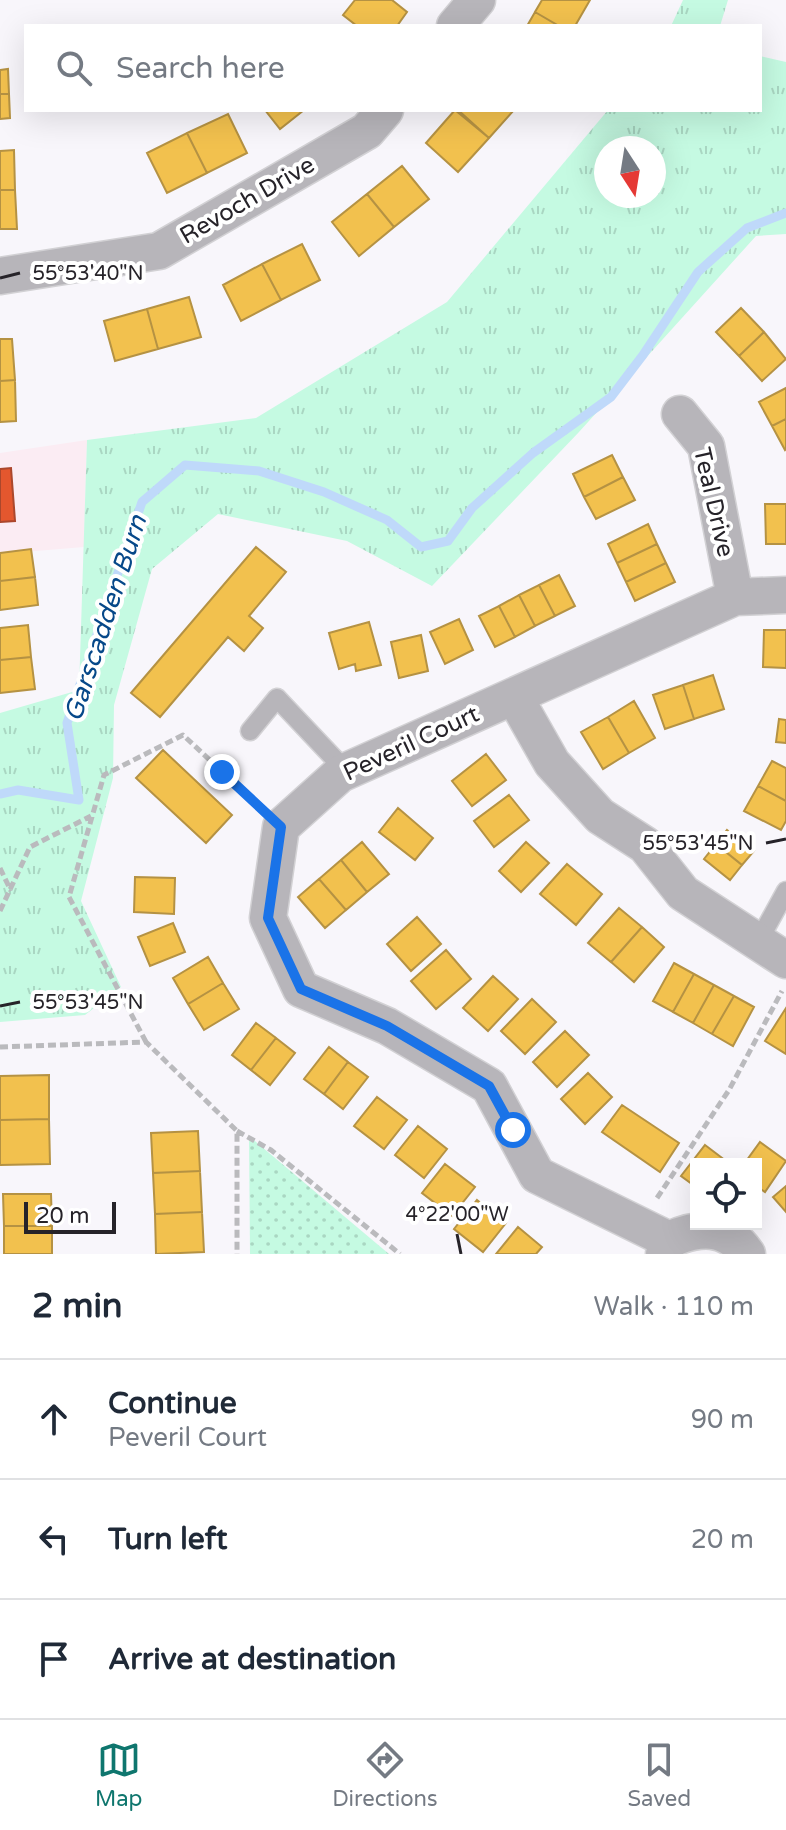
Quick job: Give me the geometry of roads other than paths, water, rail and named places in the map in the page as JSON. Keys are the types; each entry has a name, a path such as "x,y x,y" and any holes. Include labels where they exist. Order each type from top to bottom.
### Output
{"street":[{"path":"457,24 477,0"},
{"name":"Revoch Drive","path":"0,276 159,251 367,131 383,112"},
{"name":"Teal Drive","path":"680,414 706,446 735,597"},
{"path":"735,597 786,595"},
{"name":"Peveril Court","path":"657,1240 537,1175 489,1086 387,1026 301,989 268,918 281,827 346,771 735,597"},
{"path":"514,696 552,763 600,816 645,845 683,893 772,951"},
{"path":"657,1240 712,1229 734,1238 747,1254"}],"lane":[{"path":"250,731 277,698 346,771"},
{"path":"772,951 786,891"}],"waterway":[{"name":"Garscadden Burn","path":"0,794 18,790 79,800 67,723 142,502 185,465 259,471 324,492 387,520 421,547 448,541 472,508 533,453 611,397 698,272 747,228 786,213"}]}
